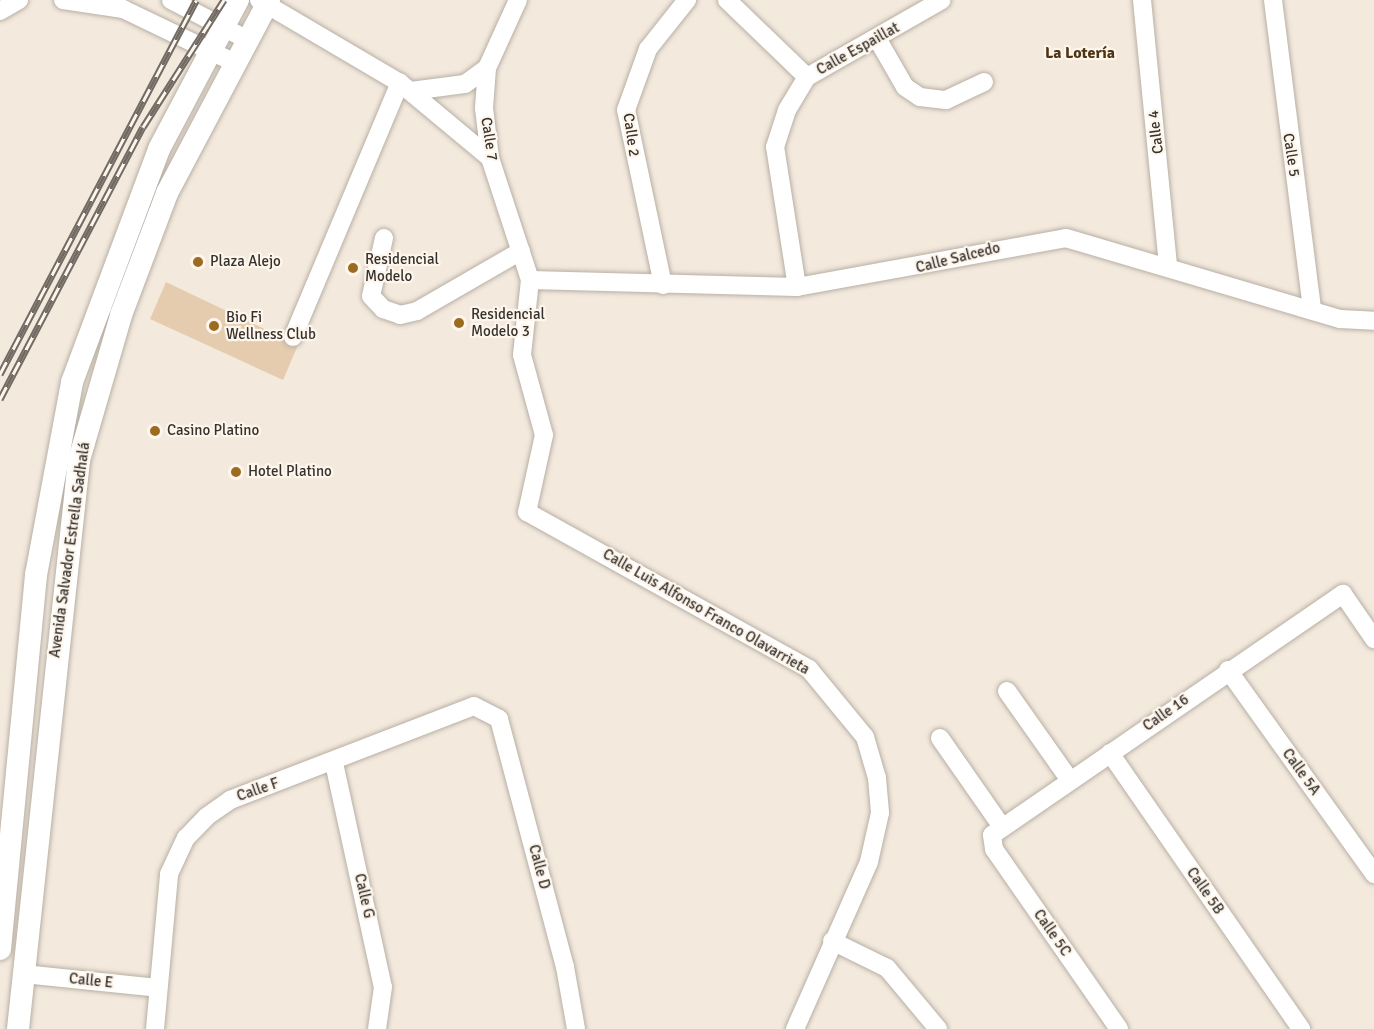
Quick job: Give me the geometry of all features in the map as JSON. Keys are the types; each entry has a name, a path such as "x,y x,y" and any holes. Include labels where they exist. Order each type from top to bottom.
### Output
{"main road":[{"name":"Avenida Salvador Estrella Sadhalá","path":"0,949 5,835 36,575 72,382 144,183 209,50 238,0"},
{"name":"Avenida Salvador Estrella Sadhalá","path":"18,1029 79,460 121,315 167,193 265,2"}],"street":[{"path":"0,11 19,0"},
{"path":"63,0 123,9 233,62"},
{"path":"171,0 246,39"},
{"name":"Calle 7","path":"518,0 487,68 484,108 490,158 530,280"},
{"name":"Calle 2","path":"663,285 626,110 639,66 687,0"},
{"path":"727,0 807,77"},
{"name":"Calle Espaillat","path":"797,287 775,147 787,110 807,77 878,40 942,0"},
{"name":"Calle 4","path":"1142,0 1168,264"},
{"name":"Calle 5","path":"1273,0 1312,309"},
{"path":"265,2 406,87 490,158"},
{"path":"878,40 905,87 920,97 946,100 984,82"},
{"path":"406,87 465,84 487,68"},
{"path":"293,337 406,87"},
{"path":"384,238 370,296 382,309 400,315 417,311 521,251"},
{"name":"Calle Salcedo","path":"530,280 797,287 1066,238 1168,264 1340,320 1374,321"},
{"name":"Calle Luis Alfonso Franco Olavarrieta","path":"530,280 522,355 544,435 525,503 528,516 809,669 866,737 880,813 869,862 795,1029"},
{"name":"Calle 16","path":"996,829 1343,594 1374,639"},
{"name":"Calle 5A","path":"1228,670 1374,874"},
{"path":"1007,691 1069,779"},
{"name":"Calle F","path":"155,1029 169,874 186,838 230,800 334,763 462,709 490,710"},
{"name":"Calle D","path":"490,710 502,727 576,1029"},
{"name":"Calle 5C","path":"940,738 996,829 994,849 1119,1029"},
{"name":"Calle 5B","path":"1110,753 1301,1029"},
{"name":"Calle G","path":"334,763 383,987 377,1029"},
{"path":"832,942 887,968 938,1029"},
{"name":"Calle E","path":"23,974 158,988"}],"shaded area":[{"name":"Bio Fi Wellness Club","path":"166,282 298,345 283,380 150,319"}],"railway":[{"path":"0,374 196,0"},
{"path":"0,399 143,127 224,0"}],"place":[{"name":"Plaza Alejo","path":"198,262"},
{"name":"Residencial Modelo","path":"353,268"},
{"name":"Residencial Modelo 3","path":"459,323"},
{"name":"Bio Fi Wellness Club","path":"214,326"},
{"name":"Casino Platino","path":"155,431"},
{"name":"Hotel Platino","path":"236,472"}],"district":[{"name":"La Lotería","path":"1080,53"}]}
